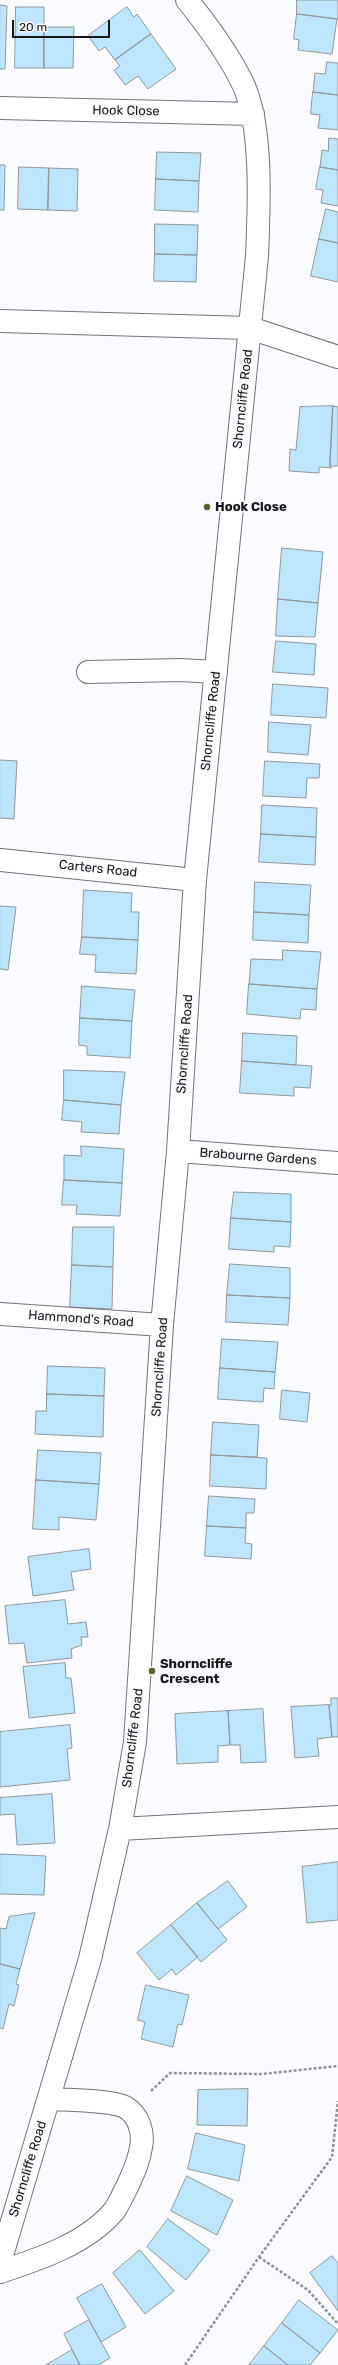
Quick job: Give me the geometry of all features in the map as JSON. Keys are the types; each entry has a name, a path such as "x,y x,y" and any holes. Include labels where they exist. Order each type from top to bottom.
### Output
{"street":[{"name":"Shorncliffe Road","path":"0,2262 50,2099 90,1959 120,1829 135,1742 162,1325 178,1151 195,880 257,256 259,192 253,114 244,87 222,48 187,0"},
{"name":"Hook Close","path":"0,108 253,114"},
{"path":"0,321 250,328 338,357"},
{"path":"88,672 180,670 216,672"},
{"name":"Carters Road","path":"0,860 195,880"},
{"name":"Brabourne Gardens","path":"178,1151 338,1163"},
{"name":"Hammond's Road","path":"0,1314 162,1325"},
{"path":"120,1829 338,1817"},
{"path":"0,2272 35,2261 70,2245 96,2228 114,2210 136,2169 142,2141 140,2126 134,2115 125,2107 92,2102 50,2099"}],"path":[{"path":"125,2107 158,2087 170,2073 262,2074 338,2066"},
{"path":"185,2365 259,2257 332,2157 338,2101"},
{"path":"259,2257 308,2290 338,2324"}],"building":[{"path":"297,0 338,0 338,19 297,14"},
{"path":"0,5 7,6 5,69 0,69"},
{"path":"16,7 44,7 44,68 15,68"},
{"path":"127,7 134,17 137,14 151,34 115,60 105,47 99,51 88,36"},
{"path":"297,14 337,19 332,54 298,50 299,40 294,39"},
{"path":"44,27 74,27 73,68 44,68"},
{"path":"151,34 176,69 148,89 138,76 125,85 114,70 120,66 115,60"},
{"path":"327,62 338,63 338,95 313,92 315,73 325,74"},
{"path":"313,92 338,95 338,130 318,128 320,115 311,114"},
{"path":"329,138 338,139 338,170 320,167 322,150 328,151"},
{"path":"157,152 201,153 199,181 156,179"},
{"path":"0,165 5,165 4,210 0,210"},
{"path":"19,167 49,168 48,210 18,209"},
{"path":"320,167 338,170 338,206 321,203 323,190 316,189"},
{"path":"49,168 78,169 77,211 48,210"},
{"path":"156,179 199,181 198,212 155,210"},
{"path":"326,209 338,212 338,243 319,239"},
{"path":"155,224 198,225 197,255 155,254"},
{"path":"319,239 338,243 338,282 311,276"},
{"path":"155,254 197,255 196,282 154,281"},
{"path":"333,406 330,466 332,468 319,467 319,473 289,471 290,449 296,450 300,407"},
{"path":"333,406 338,407 338,466 330,466"},
{"path":"282,548 323,552 318,603 278,599"},
{"path":"278,599 318,603 315,637 276,636"},
{"path":"276,641 316,644 314,675 273,672"},
{"path":"273,684 328,688 326,718 271,715"},
{"path":"269,722 311,725 308,755 268,752"},
{"path":"0,760 17,761 14,819 0,818"},
{"path":"265,761 320,764 319,778 307,778 306,798 263,796"},
{"path":"262,805 317,808 316,837 261,834"},
{"path":"261,834 316,837 315,865 259,862"},
{"path":"255,882 311,885 309,915 254,912"},
{"path":"84,890 132,893 131,912 139,912 138,940 82,937"},
{"path":"0,906 16,907 8,970 0,969"},
{"path":"254,912 309,915 308,943 253,940"},
{"path":"82,937 138,940 136,974 95,972 96,955 80,954"},
{"path":"283,950 321,952 317,989 249,984 251,959 282,960"},
{"path":"249,984 317,989 316,1010 301,1009 300,1019 247,1014"},
{"path":"82,986 135,990 132,1021 80,1018"},
{"path":"80,1018 132,1021 130,1058 87,1055 87,1046 79,1045"},
{"path":"243,1033 297,1036 296,1065 242,1061"},
{"path":"242,1061 312,1066 310,1088 294,1087 294,1096 240,1093"},
{"path":"64,1070 125,1072 121,1105 64,1100"},
{"path":"64,1100 121,1105 119,1134 81,1132 82,1122 62,1120"},
{"path":"81,1146 124,1149 122,1183 64,1180 64,1155 81,1156"},
{"path":"64,1180 122,1183 120,1216 76,1214 77,1205 62,1205"},
{"path":"234,1192 291,1194 291,1222 231,1218"},
{"path":"231,1218 291,1222 290,1247 274,1246 274,1252 229,1249"},
{"path":"73,1227 114,1227 113,1267 72,1265"},
{"path":"230,1264 290,1268 290,1298 227,1295"},
{"path":"72,1265 113,1267 112,1309 70,1307"},
{"path":"227,1295 290,1298 288,1325 226,1322"},
{"path":"222,1339 278,1342 275,1372 220,1368"},
{"path":"48,1366 105,1368 104,1396 47,1394"},
{"path":"220,1368 275,1372 274,1389 264,1388 263,1402 218,1399"},
{"path":"282,1390 310,1393 307,1422 280,1419"},
{"path":"47,1394 104,1396 103,1437 35,1434 36,1411 46,1411"},
{"path":"213,1422 259,1425 257,1457 211,1455"},
{"path":"38,1450 101,1453 99,1484 36,1480"},
{"path":"211,1455 267,1458 266,1489 210,1486"},
{"path":"36,1480 99,1484 96,1520 59,1517 59,1530 33,1529"},
{"path":"209,1496 255,1499 254,1513 246,1513 246,1528 207,1526"},
{"path":"207,1526 246,1528 245,1543 252,1544 251,1559 205,1556"},
{"path":"89,1549 91,1569 71,1572 74,1590 33,1596 28,1557"},
{"path":"65,1600 68,1624 86,1622 88,1637 81,1637 82,1645 71,1649 72,1658 27,1663 24,1643 9,1644 5,1606"},
{"path":"65,1663 66,1678 71,1678 75,1713 29,1718 23,1667"},
{"path":"331,1698 338,1698 338,1737 332,1737 329,1705 331,1705"},
{"path":"329,1705 332,1737 317,1739 319,1756 295,1758 291,1707"},
{"path":"263,1709 266,1762 241,1763 240,1745 230,1745 228,1711"},
{"path":"228,1711 230,1745 218,1746 218,1762 177,1764 175,1714"},
{"path":"70,1725 72,1748 67,1749 70,1780 0,1787 0,1732"},
{"path":"52,1794 55,1843 17,1845 15,1814 0,1815 0,1798"},
{"path":"0,1854 46,1856 44,1895 0,1894"},
{"path":"338,1862 338,1920 307,1923 302,1867"},
{"path":"228,1881 247,1907 218,1929 197,1903"},
{"path":"197,1903 227,1940 201,1962 171,1925"},
{"path":"35,1913 20,1969 0,1964 0,1928 6,1929 9,1917"},
{"path":"171,1925 198,1957 176,1975 172,1969 159,1980 137,1953"},
{"path":"0,1964 20,1969 16,1984 19,1985 14,2006 9,2004 3,2029 0,2028"},
{"path":"146,1985 189,1995 182,2025 178,2024 173,2047 141,2039 145,2022 138,2020"},
{"path":"248,2089 247,2126 197,2125 198,2090"},
{"path":"196,2133 245,2145 239,2181 188,2169"},
{"path":"187,2176 233,2200 217,2235 171,2211"},
{"path":"168,2219 210,2250 186,2280 147,2247"},
{"path":"140,2250 174,2291 145,2314 113,2273"},
{"path":"332,2256 338,2263 338,2311 310,2273"},
{"path":"102,2284 126,2327 101,2342 77,2298"},
{"path":"299,2300 338,2330 320,2353 282,2323"},
{"path":"89,2320 110,2358 98,2365 80,2365 64,2334"},
{"path":"282,2323 320,2353 310,2365 288,2365 264,2346"},
{"path":"264,2346 288,2365 249,2365"},
{"path":"72,2350 80,2365 46,2365"}],"place":[{"name":"Hook Close","path":"207,507"},
{"name":"Shorncliffe Crescent","path":"152,1671"}]}
